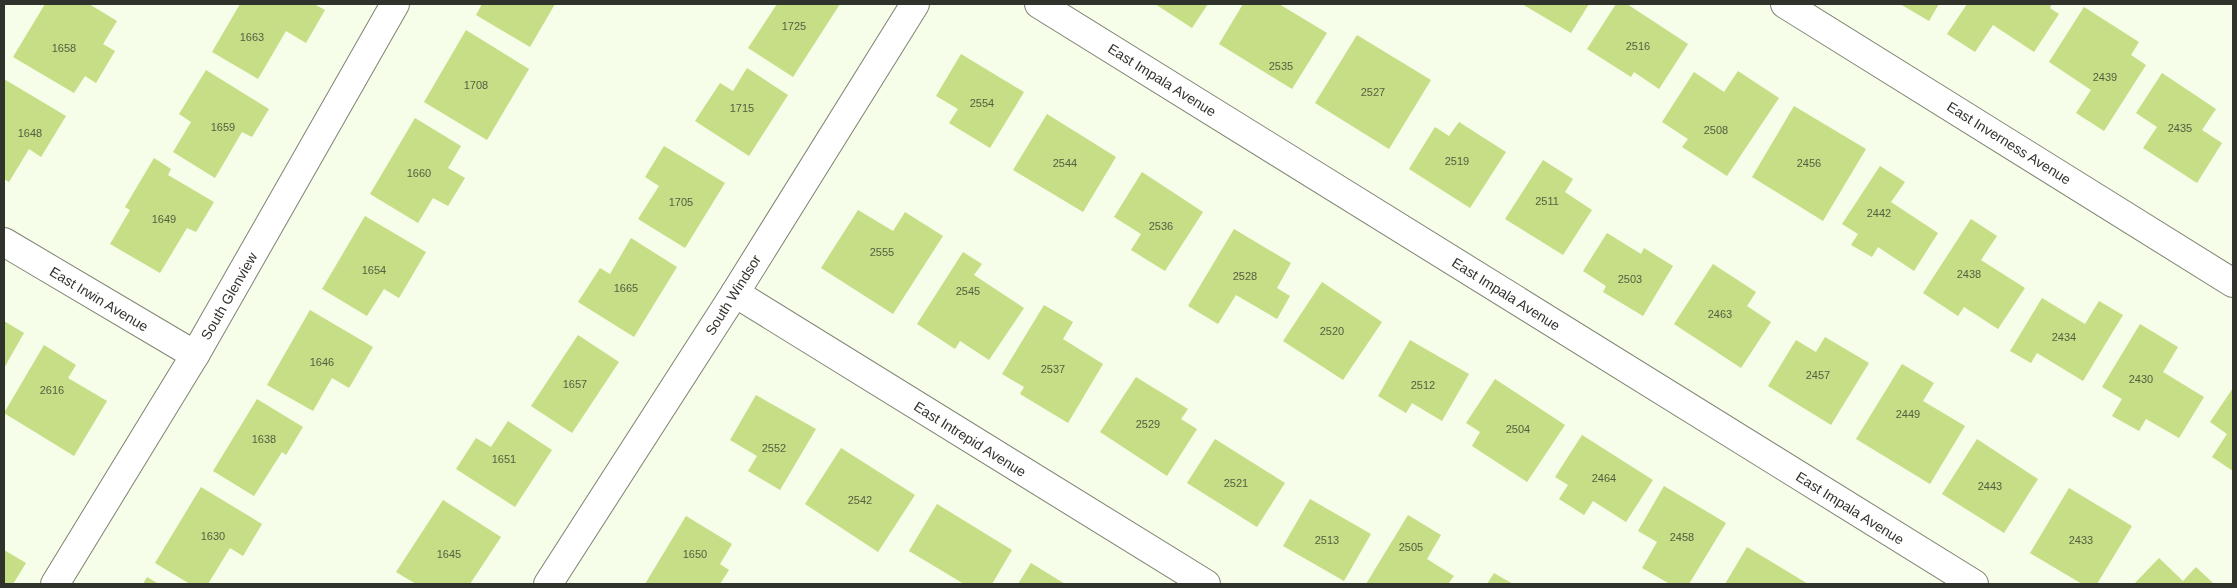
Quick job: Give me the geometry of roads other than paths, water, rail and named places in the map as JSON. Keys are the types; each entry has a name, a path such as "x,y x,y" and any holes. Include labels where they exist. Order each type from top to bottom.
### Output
{"street":[{"name":"South Glenview","path":"55,584 195,355 396,4"},
{"name":"South Windsor","path":"548,584 735,293 915,4"},
{"name":"East Impala Avenue","path":"1039,4 1974,584"},
{"name":"East Inverness Avenue","path":"1785,4 2233,283"},
{"name":"East Irwin Avenue","path":"4,242 195,355"},
{"name":"East Intrepid Avenue","path":"735,293 1206,584"}]}
